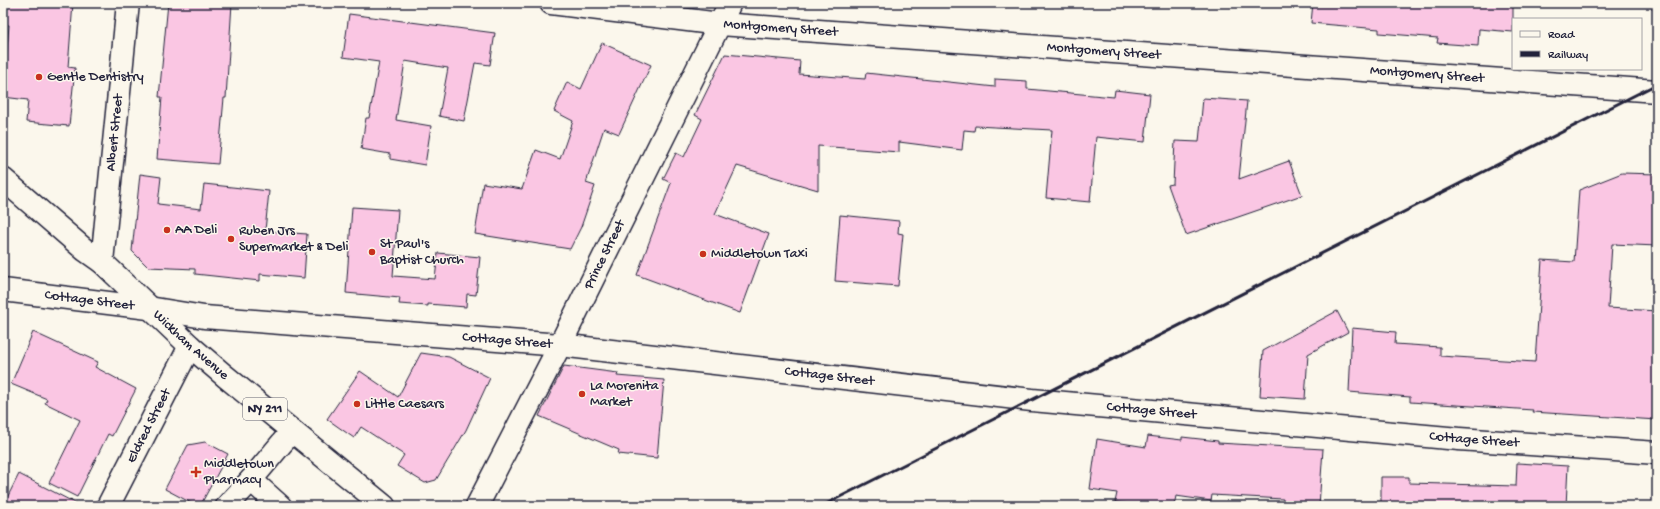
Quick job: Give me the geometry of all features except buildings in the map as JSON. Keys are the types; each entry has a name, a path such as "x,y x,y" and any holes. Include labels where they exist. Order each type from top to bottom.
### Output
{"street":[{"name":"Albert Street","path":"102,262 128,3"},
{"name":"Montgomery Street","path":"551,3 720,24 1657,91"},
{"name":"Prince Street","path":"478,506 730,3"},
{"name":"Wickham Avenue","path":"3,179 85,250 102,262 190,346 384,506"},
{"name":"Cottage Street","path":"3,290 149,308 204,317 560,345 1032,400 1459,439 1657,454"},
{"name":"Eldred Street","path":"108,506 190,346"},
{"path":"227,506 292,431"},
{"path":"251,480 280,506"}],"railway":[{"path":"822,506 1657,84"}],"place":[{"name":"Gentle Dentistry","path":"39,77"},
{"name":"AA Deli","path":"167,230"},
{"name":"Ruben Jrs Supermarket & Deli","path":"231,239"},
{"name":"St Paul's Baptist Church","path":"372,252"},
{"name":"Middletown Taxi","path":"703,254"},
{"name":"La Morenita Market","path":"582,394"},
{"name":"Little Caesars","path":"357,404"},
{"name":"Middletown Pharmacy","path":"196,472"}]}
